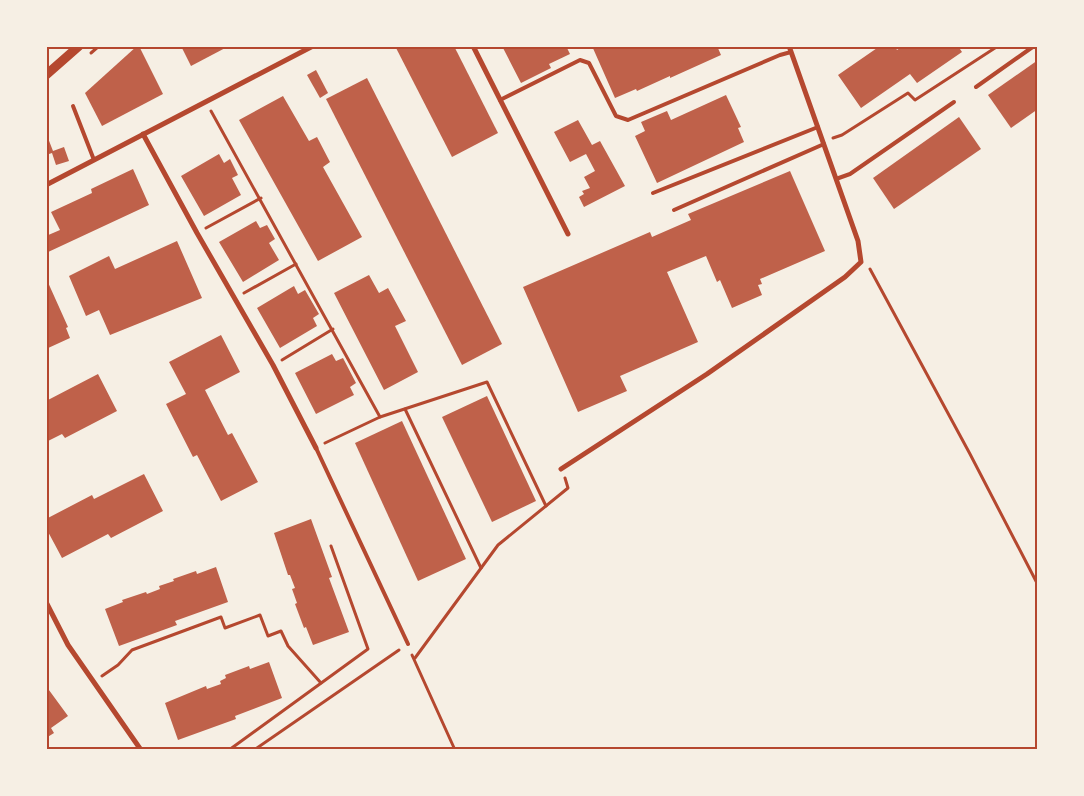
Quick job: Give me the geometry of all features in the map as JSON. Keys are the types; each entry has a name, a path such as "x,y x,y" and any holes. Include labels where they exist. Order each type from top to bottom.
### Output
{"street":[{"path":"46,75 79,46"},
{"path":"46,185 313,46"},
{"path":"473,46 568,234"},
{"path":"561,469 707,374 845,277 861,262 858,241 789,46"},
{"path":"143,134 273,365 316,448"},
{"path":"46,602 68,645 92,682 142,750"}],"lane":[{"path":"976,87 1034,46"},
{"path":"500,100 580,60 590,63 616,116 628,120 791,52"},
{"path":"836,180 850,174 954,102"},
{"path":"73,106 94,160"},
{"path":"653,193 818,127"},
{"path":"674,210 823,143"},
{"path":"316,448 408,644"}],"path":[{"path":"989,46 992,50"},
{"path":"823,143 842,135 908,93 915,100 998,46"},
{"path":"206,101 380,417"},
{"path":"197,233 261,198"},
{"path":"861,262 872,270 1038,585"},
{"path":"234,298 296,264"},
{"path":"273,365 333,329"},
{"path":"316,448 380,417 487,382 546,506"},
{"path":"405,408 481,568"},
{"path":"414,659 498,545 568,488 561,469"},
{"path":"229,750 368,650 331,546"},
{"path":"92,682 118,666 132,650 220,617 225,628 260,615 268,636 281,632 288,646 321,683"},
{"path":"254,750 408,644 455,750"}],"building":[{"path":"139,46 163,94 102,126 85,93"},
{"path":"181,46 229,46 191,66"},
{"path":"395,46 454,46 498,133 452,157"},
{"path":"502,46 566,46 570,54 549,64 551,68 521,83"},
{"path":"592,46 717,46 721,55 670,78 670,76 637,91 636,89 615,98"},
{"path":"880,46 895,46 897,50 903,46 958,46 962,52 917,83 910,74 861,108 838,75"},
{"path":"1038,60 1038,109 1011,128 988,95"},
{"path":"316,70 328,93 320,98 307,75"},
{"path":"367,78 502,344 462,365 326,99"},
{"path":"726,95 741,127 738,128 744,142 657,183 635,136 645,131 641,122 667,111 671,120"},
{"path":"283,96 309,141 317,137 330,162 323,167 362,237 318,261 239,120"},
{"path":"959,117 981,149 894,209 873,178"},
{"path":"578,120 592,145 600,141 625,186 584,207 579,197 584,194 582,191 590,188 584,177 595,171 586,154 570,162 554,132"},
{"path":"46,133 53,151 64,147 69,161 56,165 52,153 46,155"},
{"path":"219,154 224,163 230,159 238,175 232,178 241,195 204,216 181,176"},
{"path":"133,169 149,205 46,253 46,236 60,230 51,212 92,193 91,189"},
{"path":"790,171 825,251 760,279 762,284 758,285 762,295 732,308 720,280 717,282 706,256 667,272 698,342 620,376 627,391 578,412 523,287 650,232 652,237 691,220 688,214"},
{"path":"256,221 260,228 267,225 275,239 269,243 279,260 243,282 219,242"},
{"path":"177,241 202,298 110,335 99,310 86,316 69,276 109,256 115,269"},
{"path":"369,275 379,293 388,288 406,321 395,326 418,372 384,390 334,293"},
{"path":"46,278 68,327 66,328 70,338 46,349"},
{"path":"294,286 298,294 305,290 319,314 313,318 317,326 280,348 257,308"},
{"path":"221,335 240,372 205,390 228,435 232,433 258,482 221,501 197,455 193,457 166,404 186,394 169,362"},
{"path":"332,354 336,361 343,358 356,383 350,387 354,395 316,414 295,373"},
{"path":"98,374 117,411 65,438 62,434 46,442 46,396 48,400"},
{"path":"487,396 536,501 492,522 442,417"},
{"path":"402,421 466,559 418,581 355,443"},
{"path":"144,474 163,511 111,538 108,534 62,558 46,528 46,519 92,495 94,499"},
{"path":"311,519 332,577 329,578 349,632 313,645 295,604 297,603 292,589 295,588 290,575 288,575 274,533"},
{"path":"216,567 228,602 175,621 177,625 119,646 105,609 123,602 122,600 160,589 159,586 174,581 173,579 196,571 197,574"},
{"path":"269,662 282,698 235,716 236,719 178,740 165,703 206,686 207,689 221,684 220,681 226,678 225,675 249,666 250,669"},
{"path":"46,686 68,716 51,728 54,733 46,738"}]}
